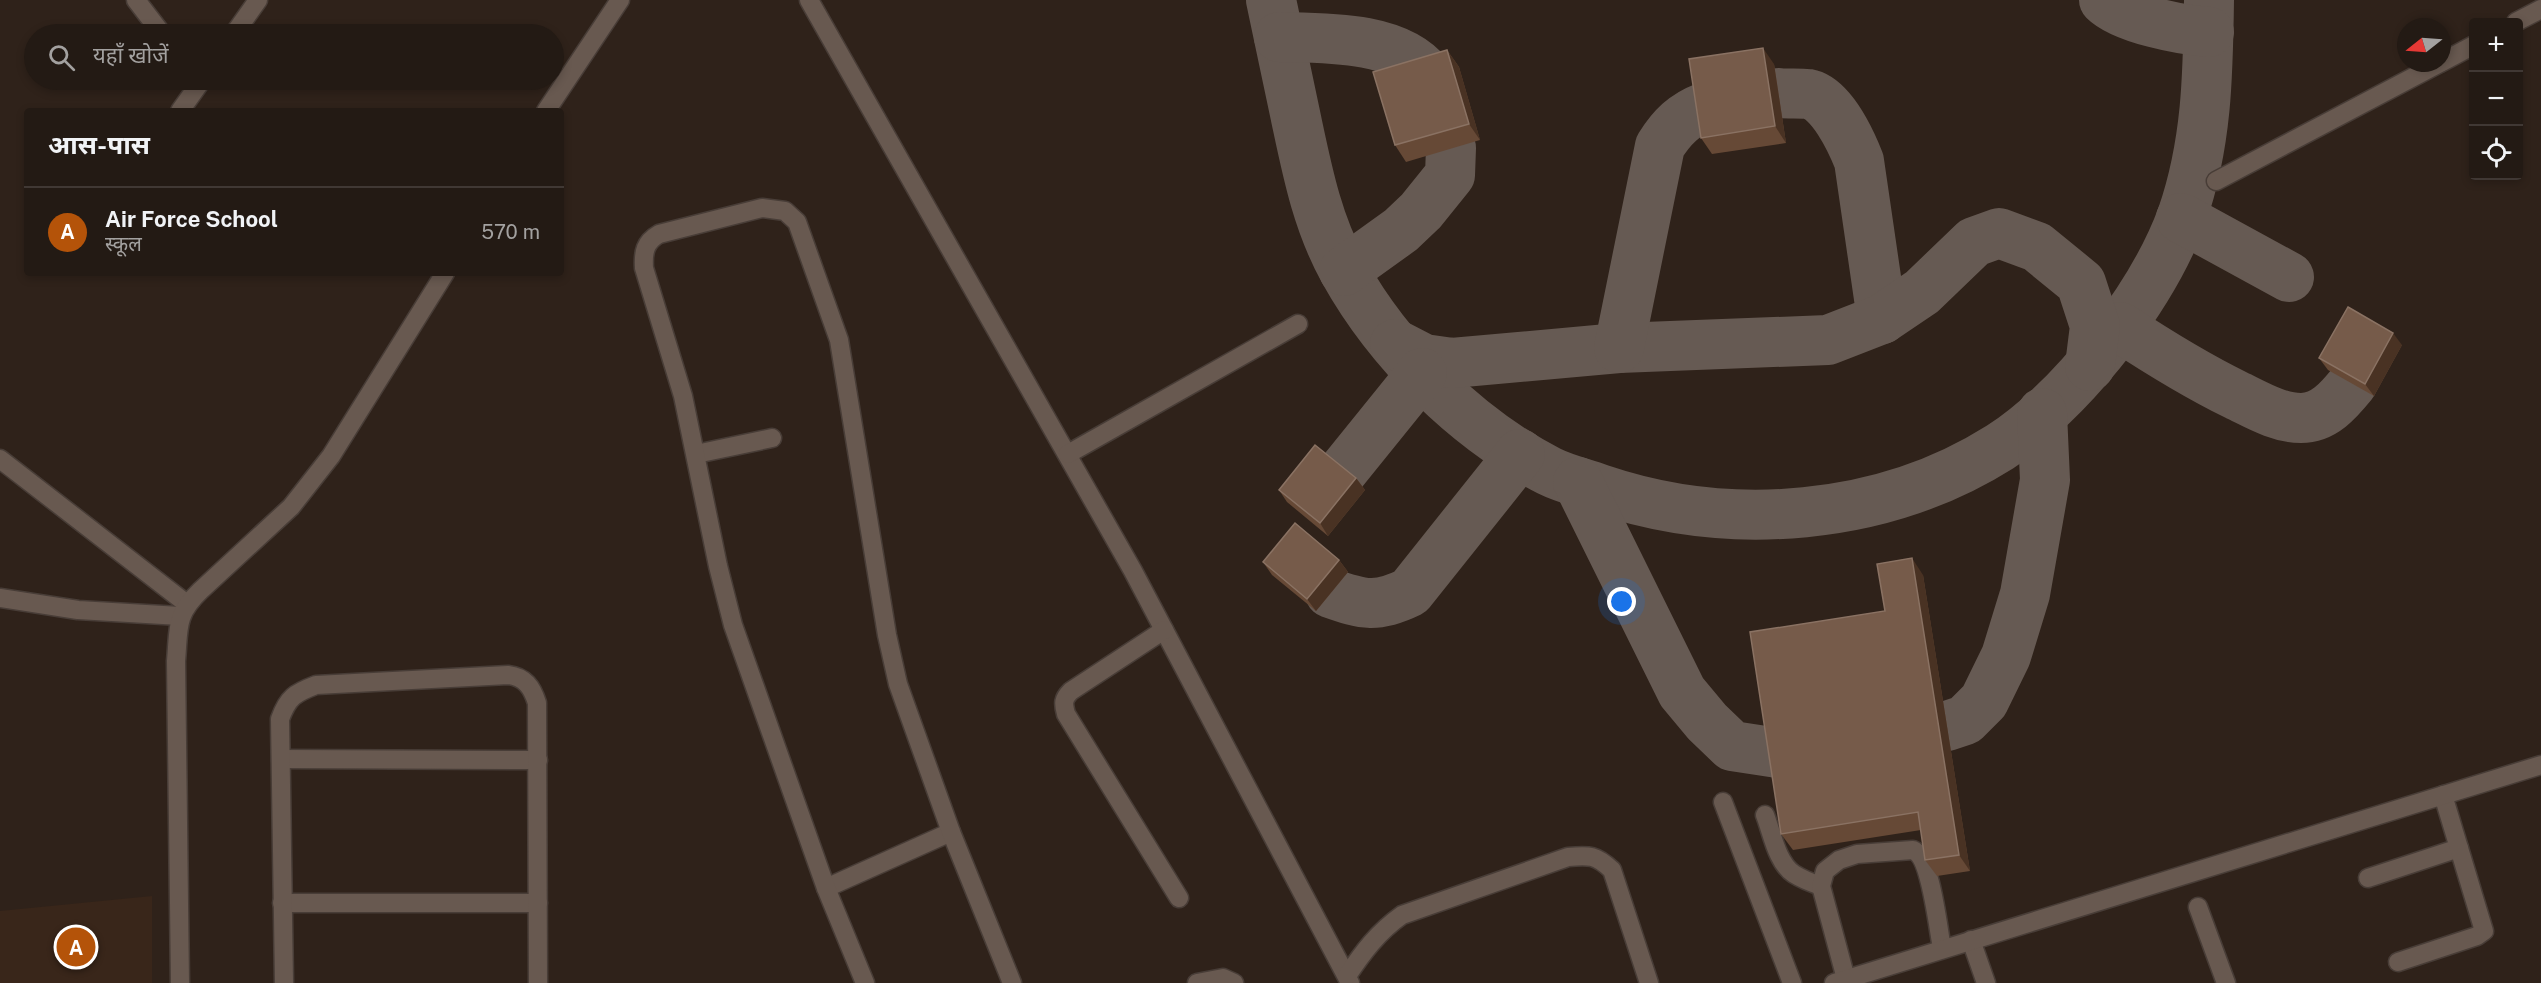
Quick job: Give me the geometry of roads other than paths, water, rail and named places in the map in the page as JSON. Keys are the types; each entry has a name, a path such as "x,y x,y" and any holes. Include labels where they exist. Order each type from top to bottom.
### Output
{"street":[{"path":"136,0 154,24"},
{"path":"241,24 258,0"},
{"path":"564,84 620,0"},
{"path":"809,0 1068,454 1349,980"},
{"path":"2523,18 2541,9"},
{"path":"2451,57 2469,48"},
{"path":"2216,181 2422,72"},
{"path":"182,108 193,90"},
{"path":"548,108 560,90"},
{"path":"865,983 826,888 733,625 718,566 683,396 644,268 643,254 647,245 659,234 762,208 785,211 797,222 839,340 887,635 898,684 951,832 1012,983"},
{"path":"0,598 78,610 141,616 184,610 291,507 305,490 331,456 443,276"},
{"path":"1068,454 1298,324"},
{"path":"696,454 772,438"},
{"path":"0,459 184,610"},
{"path":"180,983 176,661 184,610"},
{"path":"1164,630 1071,691 1066,696 1064,706 1066,714 1179,898"},
{"path":"284,983 280,719 285,707 297,692 316,685 508,675 519,676 533,689 537,703 538,983"},
{"path":"281,759 538,760"},
{"path":"1942,948 1924,865 1918,852 1913,850 1857,854 1839,860 1825,871 1821,886 1840,981 2541,765"},
{"path":"2398,962 2477,936 2484,931 2443,795"},
{"path":"1723,802 1792,983"},
{"path":"1765,815 1780,856 1787,867 1794,874 1821,886"},
{"path":"826,888 951,832"},
{"path":"2368,878 2459,848"},
{"path":"1349,980 1369,943 1387,925 1402,915 1568,857 1582,855 1600,859 1612,870 1649,983"},
{"path":"282,903 538,903"},
{"path":"2198,906 2226,983"},
{"path":"1971,940 1986,983"},
{"path":"1197,983 1222,978 1234,983"}],"place":[{"name":"Air Force School","path":"76,947"}]}
